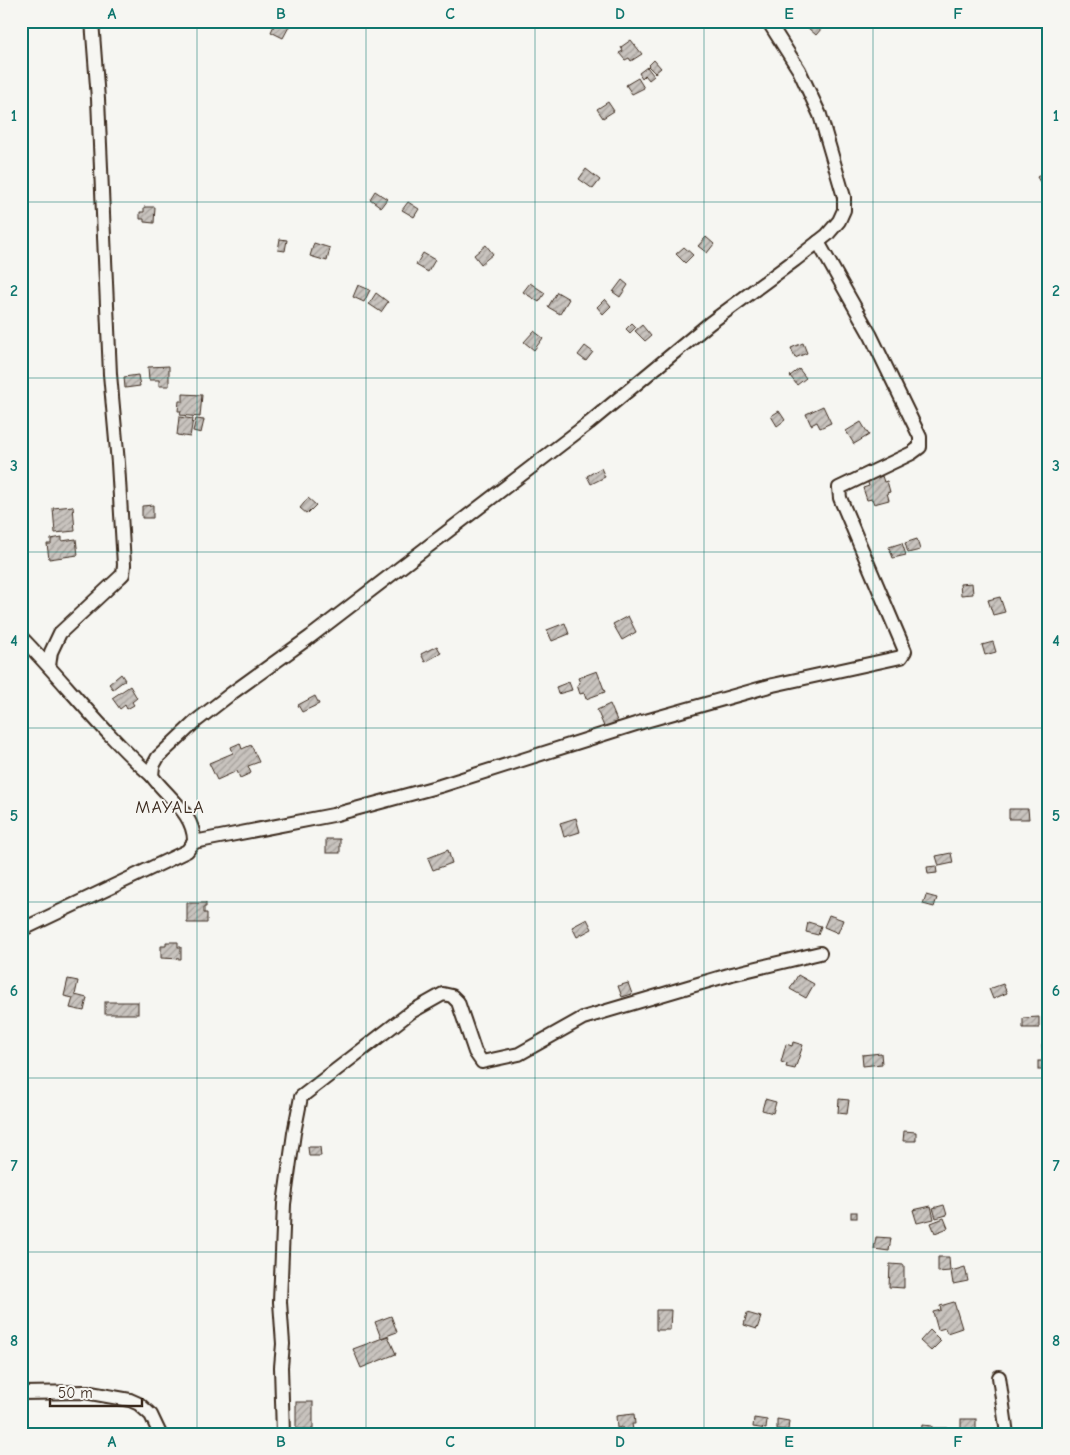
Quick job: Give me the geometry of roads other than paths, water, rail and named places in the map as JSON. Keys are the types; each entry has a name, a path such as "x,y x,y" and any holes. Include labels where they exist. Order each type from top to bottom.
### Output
{"street":[{"path":"49,666 51,652 60,634 123,574 124,565 110,374 98,99 92,21"},
{"path":"152,776 152,766 158,757 203,716 310,637 589,423 710,323 818,242 839,222 844,210 844,197 820,115 799,70 768,21"},
{"path":"21,930 98,892 178,856 194,842 334,815 440,786 651,719 773,685 901,657 906,651 902,646 840,498 839,488 920,447 920,437 871,336 818,242"},
{"path":"23,641 49,666 129,756 152,776 188,819 192,828 194,842"},
{"path":"283,1434 281,1367 283,1344 280,1302 284,1204 301,1097 411,1012 443,994 452,996 458,1002 475,1052 482,1062 519,1054 583,1018 732,974 820,953"},
{"path":"999,1377 1007,1434"},
{"path":"21,1393 85,1392 130,1400 139,1404 151,1415 160,1434"}],"district":[{"name":"MAYALA","path":"170,807"}]}
